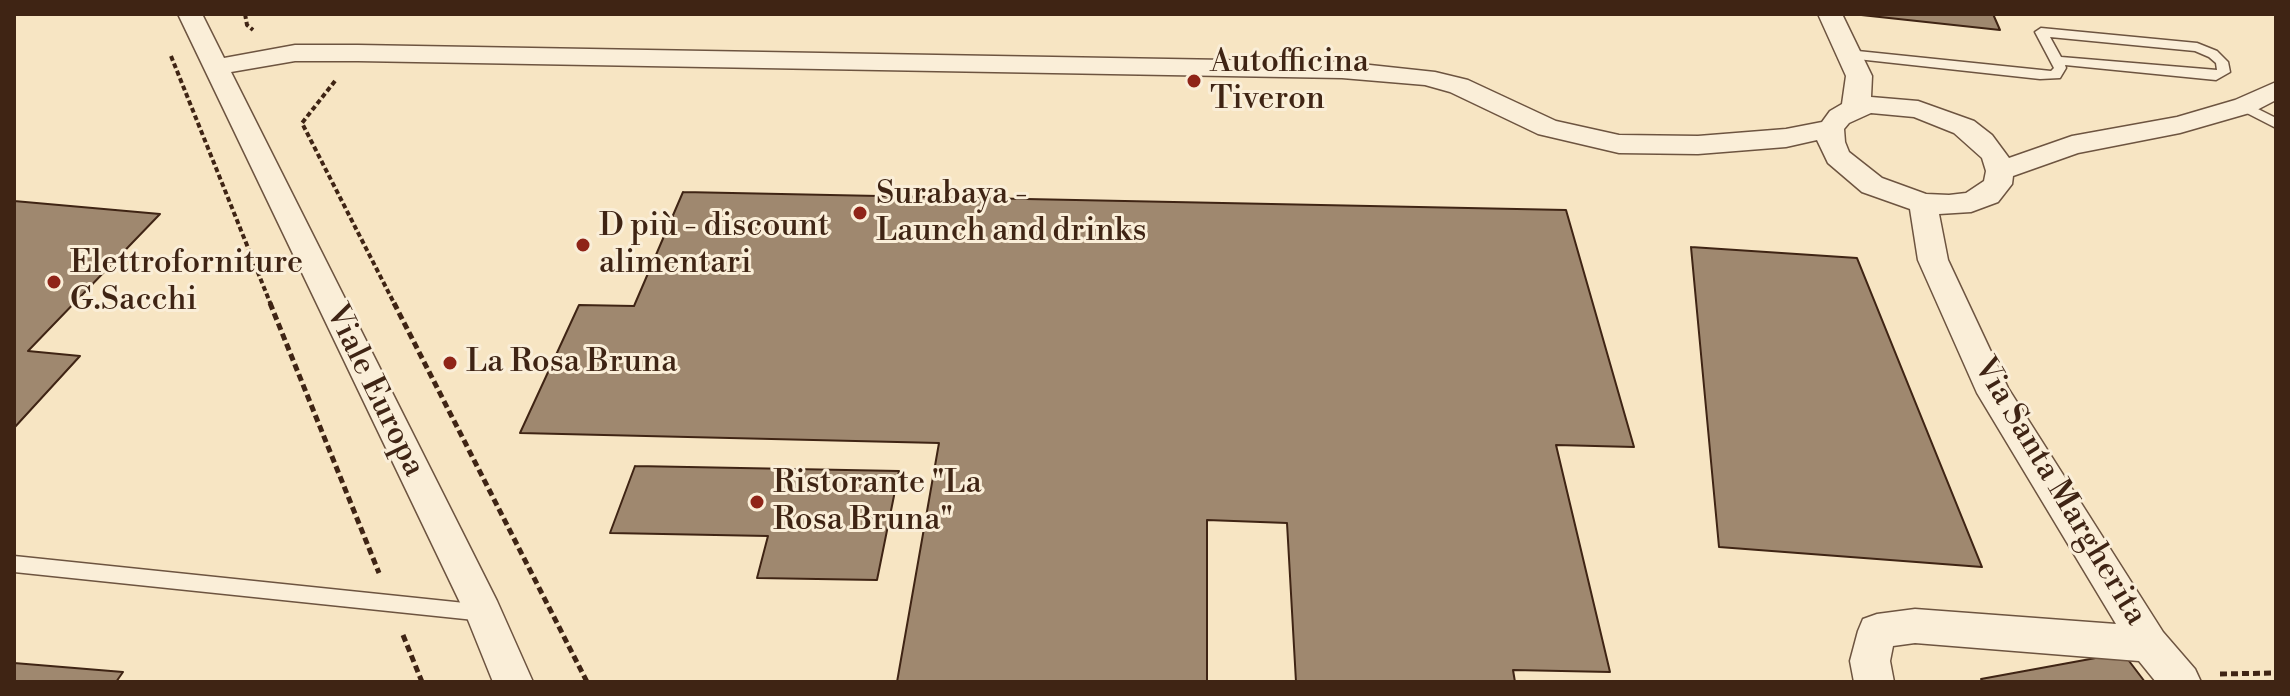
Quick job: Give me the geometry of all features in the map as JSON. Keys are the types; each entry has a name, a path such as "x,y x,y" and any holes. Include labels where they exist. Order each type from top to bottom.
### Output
{"street":[{"name":"Viale Europa","path":"190,14 484,613 513,682"},
{"path":"1830,14 1854,65 1858,96 1853,109"},
{"path":"214,67 295,53 358,53 1387,73 1426,77 1459,86 1548,128 1578,136 1619,144 1698,145 1792,154 1822,160 1852,172 1884,191 1923,203 1949,205 1971,202 1988,195 1998,184 2000,171 1995,156 1964,127"},
{"path":"1854,65 1918,109 1964,127 2023,142 2072,145"},
{"path":"2000,171 2072,145 2180,125 2244,106 2276,90"},
{"path":"1852,172 1838,157 1831,142 1831,129 1839,117 1853,109 1871,105 1918,109"},
{"path":"1698,145 1799,137 1831,129"},
{"name":"Via Santa Margherita","path":"1923,203 1933,260 1994,393 2149,644 2178,678"},
{"path":"1874,682 1870,661 1877,631 1915,626 2149,644"}],"lane":[{"path":"1854,65 2055,75 2060,68 2041,32 2197,47 2222,62 2224,72 2216,76 2056,60"},
{"path":"2244,106 2276,124"},
{"path":"14,564 484,613"}],"path":[{"path":"245,14 247,25 257,33"},
{"path":"166,43 422,682"},
{"path":"358,53 302,123 587,682"},
{"path":"2178,678 2276,673"}],"building":[{"path":"1852,14 1993,14 2000,30"},
{"path":"683,192 1566,210 1634,447 1556,445 1610,672 1513,670 1515,682 1296,682 1287,523 1207,520 1207,682 897,682 939,443 520,433 579,305 634,306"},
{"name":"Elettroforniture G.Sacchi","path":"14,201 160,214 28,351 80,356 14,428"},
{"path":"1691,247 1857,258 1982,567 1719,547"},
{"name":"Ristorante \"La Rosa Bruna\"","path":"635,466 899,471 877,580 757,578 768,536 610,533"},
{"path":"2123,653 2145,682 1983,682 1981,679"},
{"path":"14,663 123,672 116,682 14,682"}],"place":[{"name":"Autofficina Tiveron","path":"1194,81"},
{"name":"Surabaya - Launch and drinks","path":"860,213"},
{"name":"D più - discount alimentari","path":"583,245"},
{"name":"Elettroforniture G.Sacchi","path":"54,282"},
{"name":"La Rosa Bruna","path":"450,363"},
{"name":"Ristorante \"La Rosa Bruna\"","path":"757,502"}]}
